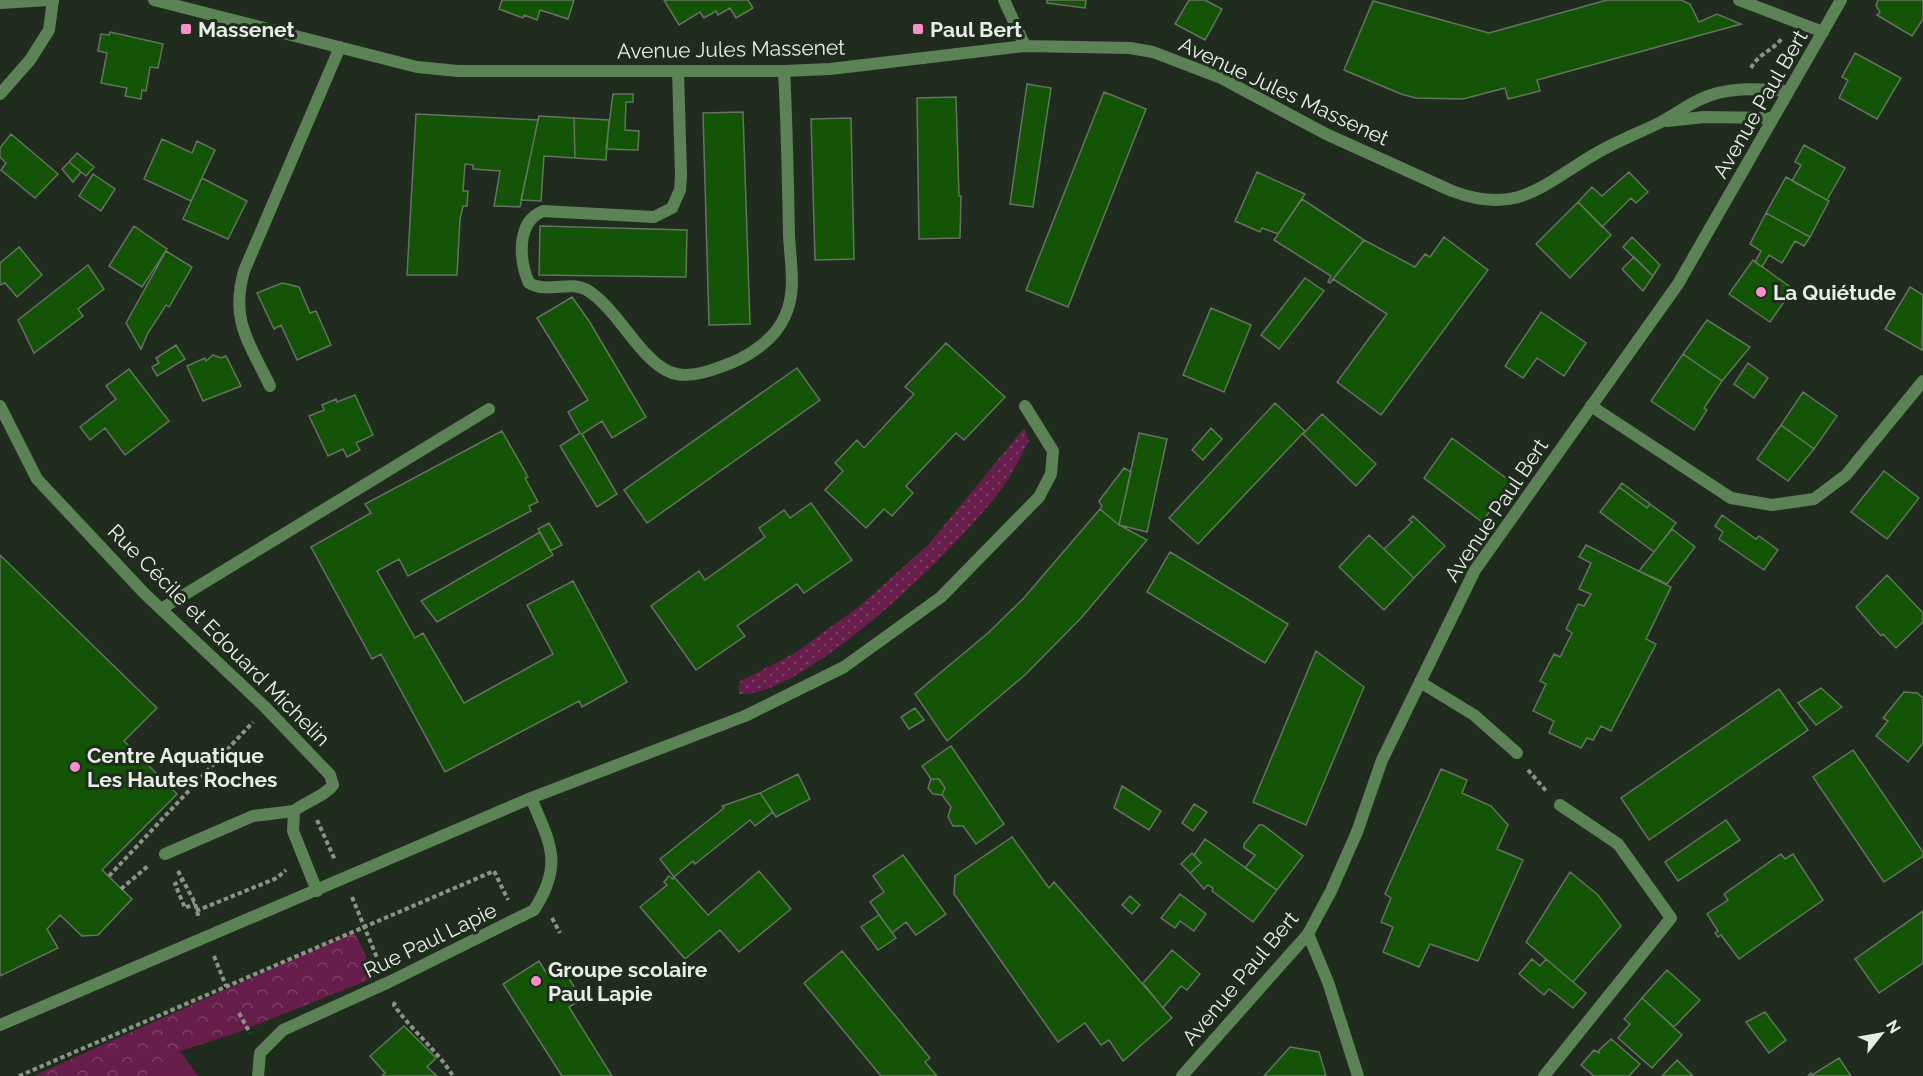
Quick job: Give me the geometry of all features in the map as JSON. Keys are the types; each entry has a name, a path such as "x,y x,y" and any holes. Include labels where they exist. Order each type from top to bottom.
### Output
{"street":[{"path":"0,3 51,0 49,30 30,60 0,94"},
{"name":"Avenue Jules Massenet","path":"154,0 417,67 458,71 784,71 830,69 1025,46 1130,48 1178,60 1221,78 1326,134 1452,191 1492,201 1529,194 1546,187 1594,154 1660,122 1702,98 1742,88 1787,91"},
{"path":"1004,0 1025,46"},
{"path":"1739,0 1823,32"},
{"name":"Avenue Paul Bert","path":"1182,1076 1308,934 1331,891 1357,832 1382,760 1474,570 1678,284 1841,0"},
{"path":"270,386 239,318 237,295 244,271 340,47"},
{"path":"678,71 681,176 680,190 672,208 654,217 543,212 529,220 524,229 523,258 529,283 545,288 583,288 603,300 648,356 670,373 701,374 733,363 758,348 774,333 786,315 792,275 784,71"},
{"name":"Avenue Jules Massenet","path":"1660,122 1704,117 1772,118"},
{"path":"1591,406 1731,498 1772,505 1814,499 1846,475 1923,381"},
{"name":"Rue Cécile et Edouard Michelin","path":"0,406 38,479 161,609 266,708 330,776 333,785 329,791 307,800 294,811"},
{"path":"0,1025 531,798 745,716 844,667 941,597 1040,497 1051,474 1053,451 1025,406"},
{"path":"161,609 489,409"},
{"path":"1420,682 1474,715 1517,753"},
{"name":"Rue Paul Lapie","path":"258,1076 260,1053 283,1030 389,982 534,909 548,888 552,847 531,798"},
{"path":"1544,1076 1671,918 1618,844 1560,805"},
{"path":"165,854 253,816 294,811 293,831 317,891"},
{"path":"1308,934 1328,982 1358,1076"}],"path":[{"path":"1757,57 1775,48 1795,21"},
{"path":"109,876 266,708"},
{"path":"1517,753 1533,777 1560,805"},
{"path":"307,800 379,962"},
{"path":"196,911 277,878 284,871 331,851"},
{"path":"19,1076 363,925 494,871 502,889"},
{"path":"121,889 134,876"},
{"path":"183,877 195,903 185,908 175,884 184,879 195,903"},
{"path":"207,937 226,986"},
{"path":"394,1005 405,1022 446,1064 453,1076"}],"green space":[{"path":"1024,428 1029,441 1007,481 988,506 924,574 844,643 804,670 769,688 739,694 739,682 795,653 861,605 929,544"},
{"path":"354,932 376,977 236,1033 180,1051 145,1076 33,1076"},
{"path":"180,1051 198,1076 145,1076"}],"building":[{"path":"502,0 574,0 568,19 540,10 537,20 524,15 523,18 499,9"},
{"path":"664,0 748,0 753,8 736,18 730,8 718,15 716,11 704,18 700,12 679,25"},
{"path":"1047,0 1086,0 1085,8 1047,3"},
{"path":"1189,0 1205,0 1222,9 1205,40 1175,24"},
{"path":"1607,0 1681,0 1690,4 1699,22 1717,14 1741,24 1537,80 1540,91 1508,99 1505,88 1463,99 1416,98 1344,70 1373,1 1489,33"},
{"path":"1878,0 1923,0 1923,19 1912,36 1877,15 1880,12 1876,6"},
{"path":"110,32 163,44 158,68 150,67 146,91 142,90 141,99 125,96 127,88 101,83 107,53 98,51 101,34 109,35"},
{"path":"1855,53 1901,78 1877,119 1839,98 1848,80 1842,77"},
{"path":"1027,84 1051,88 1033,207 1010,204"},
{"path":"1104,92 1146,109 1068,307 1026,290"},
{"path":"613,94 633,94 633,102 626,102 625,130 639,131 638,150 606,149"},
{"path":"956,97 959,196 961,196 960,238 919,239 917,98"},
{"path":"743,112 750,324 709,325 703,113"},
{"path":"416,114 538,120 520,207 494,206 500,171 473,169 473,165 465,164 463,191 468,191 467,206 463,206 460,219 457,275 407,275"},
{"path":"539,116 574,118 575,158 544,156 541,201 521,200"},
{"path":"574,118 609,120 606,160 575,158"},
{"path":"851,118 854,259 815,260 811,119"},
{"path":"11,134 58,174 35,198 1,170 6,163 0,157 0,148"},
{"path":"162,139 192,153 197,141 215,150 191,201 144,179"},
{"path":"1804,145 1845,168 1827,200 1792,181 1801,165 1795,162"},
{"path":"77,153 94,167 86,176 69,162"},
{"path":"69,162 81,172 73,182 62,169"},
{"path":"1257,172 1305,194 1278,234 1262,228 1260,232 1235,221"},
{"path":"1629,172 1648,192 1636,203 1631,198 1602,227 1578,202 1592,187 1602,196"},
{"path":"93,174 115,189 101,211 79,196"},
{"path":"1786,177 1829,201 1810,237 1766,213"},
{"path":"202,178 247,201 228,239 183,219"},
{"path":"1302,199 1364,240 1330,283 1328,282 1331,276 1274,240"},
{"path":"1578,202 1611,235 1570,278 1536,244"},
{"path":"1766,213 1810,237 1804,246 1795,241 1782,263 1769,255 1762,267 1755,262 1761,251 1750,244"},
{"path":"134,226 167,249 142,287 109,266"},
{"path":"540,226 687,230 686,277 539,275"},
{"path":"1444,237 1488,270 1381,415 1337,382 1387,314 1333,279 1364,240 1415,267 1425,254 1430,257"},
{"path":"1632,237 1660,265 1653,276 1623,247"},
{"path":"19,247 42,275 17,297 5,283 0,285 0,263"},
{"path":"166,251 192,267 169,307 166,305 148,333 141,349 126,323"},
{"path":"1634,257 1653,276 1643,291 1622,269"},
{"name":"La Quiétude","path":"1753,260 1793,289 1770,322 1729,294"},
{"path":"88,265 104,289 78,309 83,316 34,353 18,320"},
{"path":"1305,278 1324,291 1279,349 1261,335"},
{"path":"282,283 299,287 310,313 316,311 331,345 297,360 281,325 274,329 257,293"},
{"path":"1910,287 1923,295 1922,350 1885,329"},
{"path":"572,297 589,321 646,417 612,438 602,421 582,434 617,494 597,507 560,446 580,433 568,412 588,400 537,318"},
{"path":"1211,308 1251,325 1224,392 1183,375"},
{"path":"1541,312 1586,343 1564,376 1537,358 1523,378 1505,366"},
{"path":"1707,320 1750,347 1722,381 1683,354"},
{"path":"946,343 1005,397 964,440 956,433 906,486 913,493 892,516 884,509 866,528 825,490 843,471 835,463 857,440 864,448 914,394 905,387"},
{"path":"176,345 185,359 157,376 152,367 159,363 156,358"},
{"path":"1683,354 1722,381 1704,408 1707,410 1694,430 1651,401"},
{"path":"213,355 221,358 226,356 241,386 203,401 187,366 205,358 206,361"},
{"path":"1748,363 1768,378 1754,398 1734,384"},
{"path":"797,368 820,400 647,523 624,490"},
{"path":"129,369 169,421 125,455 105,428 90,440 80,427 116,399 106,386"},
{"path":"1803,392 1837,416 1814,449 1781,425"},
{"path":"355,395 373,435 356,443 360,450 347,457 343,449 328,456 309,416 324,410 322,405"},
{"path":"1275,403 1305,431 1198,544 1169,518"},
{"path":"1322,414 1376,464 1356,486 1303,434"},
{"path":"1781,425 1814,449 1788,481 1757,459"},
{"path":"1211,428 1222,439 1203,460 1192,450"},
{"path":"502,431 528,477 525,478 538,502 529,506 531,511 408,576 399,559 377,571 415,638 423,633 464,703 553,654 527,605 573,581 627,682 582,707 579,701 445,772 381,654 372,659 311,547 371,513 365,504"},
{"path":"1139,433 1167,439 1147,532 1119,525"},
{"path":"1452,438 1511,482 1482,522 1424,478"},
{"path":"1124,468 1131,472 1119,525 1100,509 1102,506 1099,501"},
{"path":"1884,471 1919,498 1887,539 1851,512"},
{"path":"1622,483 1650,504 1647,508 1619,487"},
{"path":"1619,487 1647,508 1650,504 1676,523 1654,552 1600,512"},
{"path":"811,503 852,560 804,593 797,584 737,626 745,636 696,670 651,606 699,571 705,580 765,537 759,528 784,510 790,518"},
{"path":"1100,509 1119,525 1147,540 1082,617 1026,674 947,741 915,694 988,633 1023,599"},
{"path":"1722,515 1756,539 1759,536 1778,550 1764,570 1719,539 1723,532 1715,526"},
{"path":"1413,516 1445,546 1414,578 1384,549 1412,522 1409,520"},
{"path":"549,523 562,545 550,551 538,529"},
{"path":"1672,529 1695,547 1667,584 1639,571"},
{"path":"540,532 553,555 437,622 421,601"},
{"path":"1369,535 1414,578 1384,610 1339,567"},
{"path":"1586,545 1671,587 1646,639 1656,644 1611,731 1601,726 1593,740 1587,738 1581,748 1549,733 1554,721 1533,711 1546,684 1540,681 1554,654 1560,657 1572,633 1566,629 1578,604 1584,606 1591,594 1579,589 1591,563 1579,557"},
{"path":"1170,552 1288,624 1265,663 1147,592"},
{"name":"Centre Aquatique Les Hautes Roches","path":"0,555 157,708 124,741 177,794 102,870 132,899 98,935 82,936 60,915 47,929 58,948 0,976"},
{"path":"1887,575 1923,613 1923,622 1896,648 1883,634 1881,636 1856,607"},
{"path":"1316,651 1364,687 1306,825 1253,802"},
{"path":"1821,688 1842,707 1816,725 1798,703"},
{"path":"1779,689 1808,730 1649,840 1621,798"},
{"path":"1904,692 1917,693 1923,698 1923,743 1908,762 1876,736 1888,721 1883,718"},
{"path":"915,708 924,720 909,729 901,717"},
{"path":"951,746 1004,824 976,844 963,826 953,826 948,817 951,807 942,795 945,788 939,779 931,779 922,766"},
{"path":"1853,750 1923,852 1923,856 1884,882 1813,777"},
{"path":"1441,769 1467,780 1462,793 1491,806 1508,825 1497,849 1523,860 1478,961 1430,944 1419,967 1383,952 1393,927 1381,922 1391,898 1385,894"},
{"path":"798,774 810,799 776,817 760,793"},
{"path":"931,779 939,779 945,788 942,795 933,794 928,788"},
{"path":"1122,786 1161,811 1149,830 1114,808"},
{"path":"760,793 773,812 755,826 750,820 695,864 693,861 674,877 660,859 724,808 722,806"},
{"path":"1194,804 1207,812 1193,831 1182,823"},
{"path":"1726,820 1740,840 1678,881 1665,862"},
{"path":"1259,825 1263,825 1303,856 1277,890 1245,868 1255,855 1244,848 1244,844"},
{"path":"1012,837 1049,888 1054,882 1172,1018 1123,1061 1109,1040 1101,1045 1085,1023 1058,1042 954,894 955,876"},
{"path":"1205,839 1277,890 1253,922 1212,891 1213,888 1208,885 1204,889 1190,873 1201,863 1194,855"},
{"path":"1192,853 1201,863 1190,873 1181,864"},
{"path":"1781,854 1785,859 1793,854 1823,900 1739,959 1721,935 1718,937 1715,933 1718,931 1707,914 1728,900 1724,894"},
{"path":"903,855 946,914 916,935 906,922 892,933 870,902 884,892 873,876"},
{"path":"759,871 791,909 739,952 720,930 685,959 640,907 667,885 664,882 669,876 673,879 674,877 708,915"},
{"path":"1570,872 1598,895 1621,926 1573,982 1526,942"},
{"path":"1180,894 1206,914 1194,931 1180,921 1175,928 1161,918"},
{"path":"1130,896 1140,905 1132,914 1122,905"},
{"path":"1923,911 1923,963 1879,993 1855,959"},
{"path":"879,915 896,938 878,950 861,927"},
{"path":"1172,950 1200,974 1187,990 1181,986 1163,1008 1143,983"},
{"path":"842,951 930,1058 925,1062 937,1076 881,1076 804,983"},
{"path":"1532,959 1540,966 1546,959 1586,993 1573,1008 1549,989 1544,995 1519,974"},
{"path":"539,961 547,974 561,966 582,999 569,1007 612,1076 562,1076 503,984"},
{"path":"1667,970 1700,1000 1674,1027 1642,998"},
{"path":"1642,998 1682,1035 1652,1068 1618,1038 1630,1024 1624,1019"},
{"path":"1765,1012 1786,1040 1769,1053 1746,1022"},
{"path":"404,1026 436,1058 427,1067 437,1076 382,1076 385,1073 370,1056"},
{"path":"1611,1039 1640,1064 1629,1076 1594,1076 1581,1065 1594,1050 1599,1053 1599,1050"},
{"path":"1290,1047 1319,1052 1326,1076 1264,1076"},
{"path":"1839,1058 1851,1076 1808,1076 1811,1073 1812,1075"},
{"path":"1677,1060 1693,1076 1662,1076"}],"place":[{"name":"Massenet","path":"186,29"},
{"name":"Paul Bert","path":"918,29"},
{"name":"La Quiétude","path":"1761,292"},
{"name":"Centre Aquatique Les Hautes Roches","path":"75,767"},
{"name":"Groupe scolaire Paul Lapie","path":"536,981"}]}
